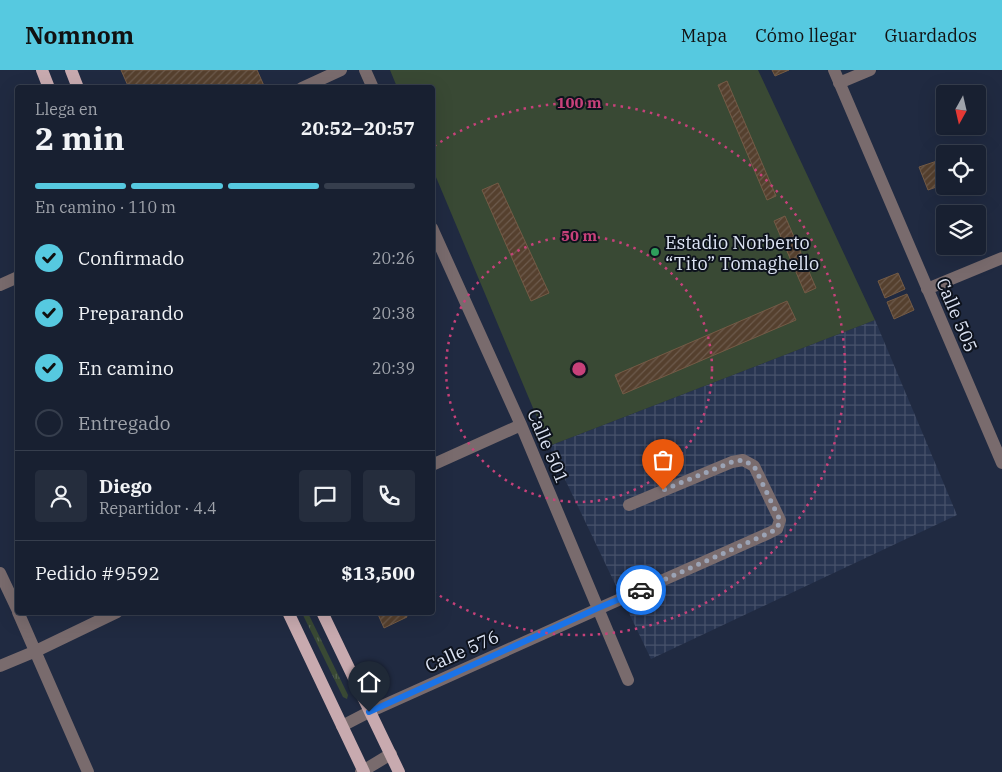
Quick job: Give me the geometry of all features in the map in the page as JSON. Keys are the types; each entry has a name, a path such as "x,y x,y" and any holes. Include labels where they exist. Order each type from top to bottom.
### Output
{"main road":[{"path":"42,70 48,85"},
{"path":"71,70 77,85"},
{"path":"289,615 363,772"},
{"path":"323,615 399,772"}],"street":[{"path":"308,85 341,70"},
{"path":"365,70 372,85"},
{"name":"Calle 505","path":"834,70 1002,463"},
{"path":"839,83 870,70"},
{"name":"Calle 501","path":"435,242 520,425 628,680"},
{"path":"927,289 1002,258"},
{"path":"0,285 15,278"},
{"path":"435,464 520,425"},
{"name":"Calle 576","path":"342,726 598,608 769,533 777,529 780,520 754,466 743,460 732,462 629,505"},
{"path":"0,573 15,606"},
{"path":"19,615 88,772"},
{"path":"0,666 111,615"},
{"path":"363,772 391,754"}],"shaded area":[{"path":"875,320 957,515 651,659 549,446"}],"green space":[{"name":"Estadio Norberto “Tito” Tomaghello","path":"390,70 758,70 875,320 549,446 435,175 435,85 396,85"},
{"path":"303,615 309,615 348,695 347,699 343,697"}],"building":[{"path":"121,70 257,70 264,85 128,85"},
{"path":"772,70 789,70 775,76"},
{"path":"727,81 776,196 767,200 718,85"},
{"path":"936,161 936,187 928,190 919,167"},
{"path":"498,183 549,293 531,301 482,190"},
{"path":"785,216 816,288 805,293 774,221"},
{"path":"898,273 905,289 885,298 878,281"},
{"path":"907,294 914,310 894,319 887,302"},
{"path":"787,301 796,320 623,394 615,375"},
{"path":"378,615 406,615 407,617 384,628"}],"way so far":[{"path":"641,590 777,529 780,520 754,466 743,460 732,462 663,490"}],"place":[{"name":"Estadio Norberto “Tito” Tomaghello","path":"655,252"}],"route":[{"path":"369,712 641,590"}]}
